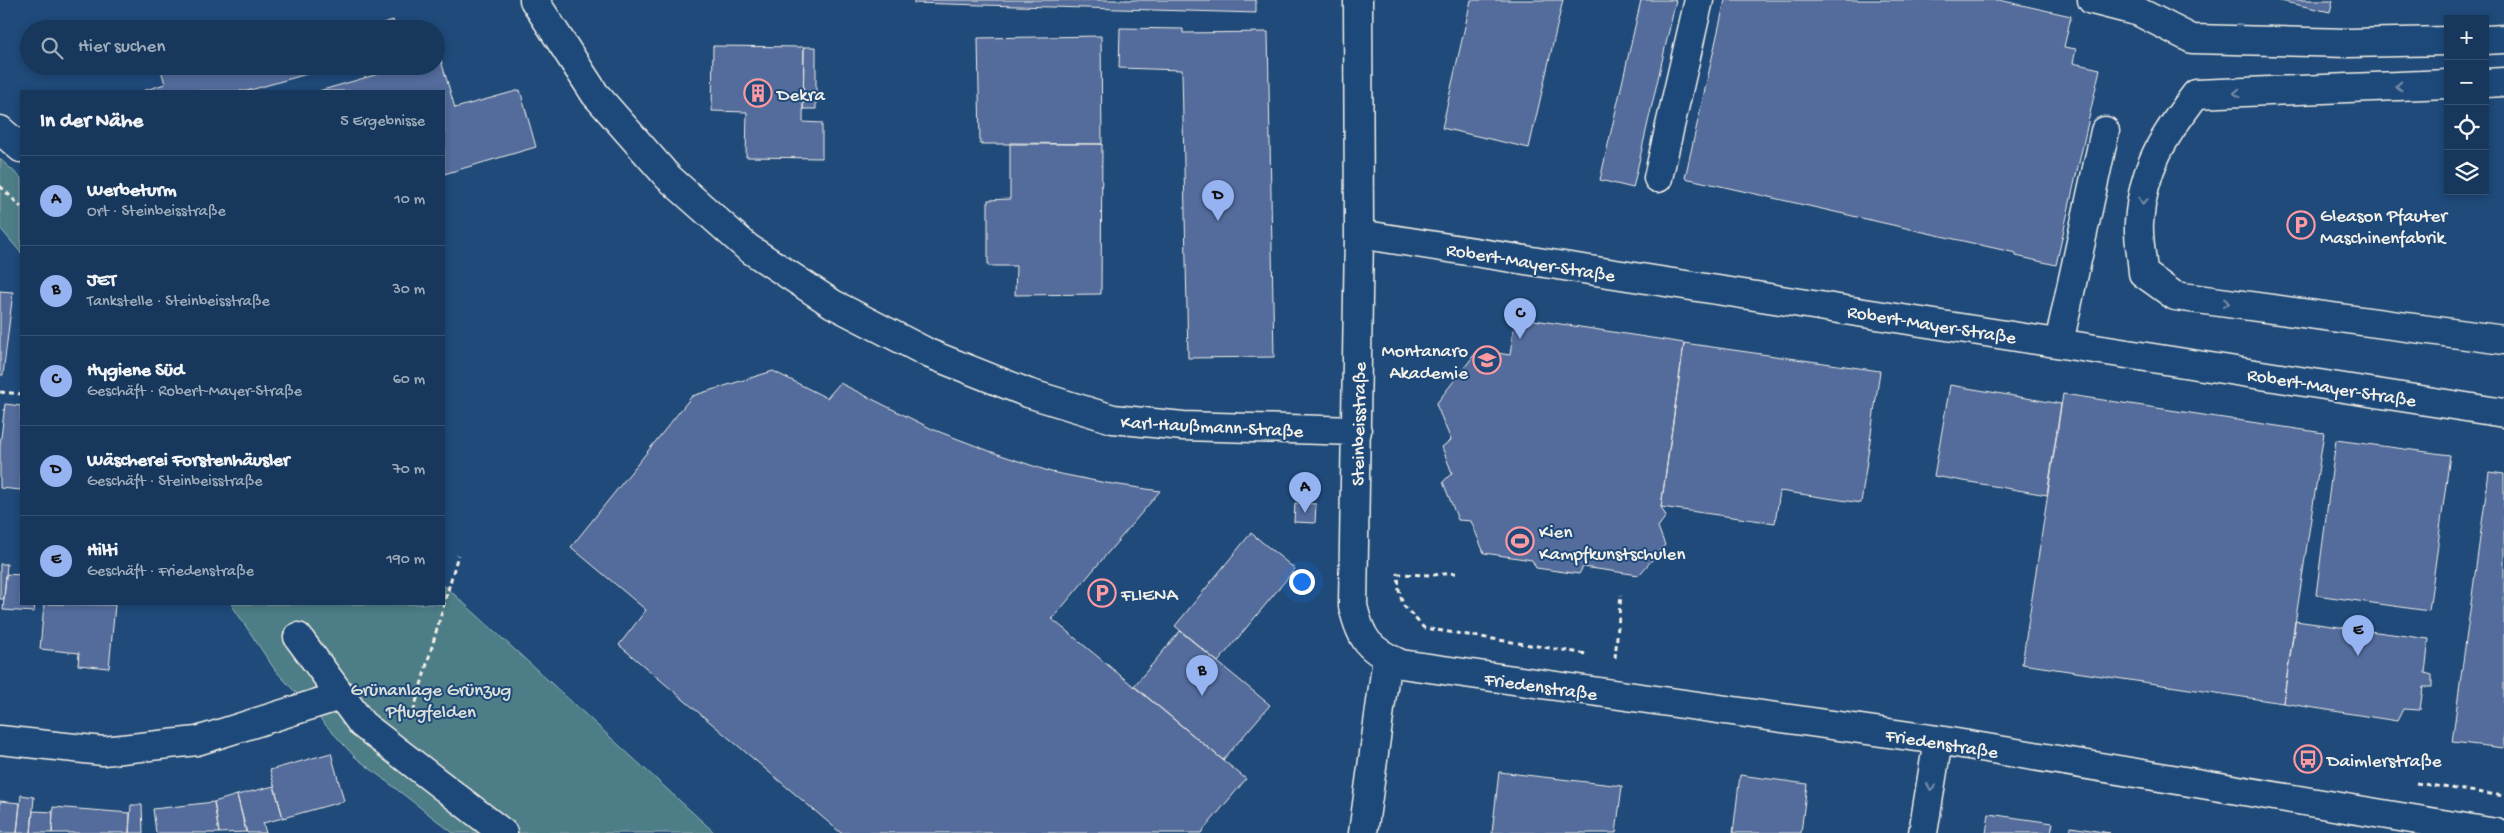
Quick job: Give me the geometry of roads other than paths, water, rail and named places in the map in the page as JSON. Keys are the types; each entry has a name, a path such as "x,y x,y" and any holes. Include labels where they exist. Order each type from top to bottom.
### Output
{"street":[{"name":"Karl-Haußmann-Straße","path":"534,0 595,94 668,177 748,248 833,304 930,354 1028,393 1113,420 1183,426 1357,432"},
{"name":"Steinbeisstraße","path":"1358,0 1359,234 1353,606 1359,631 1372,647 1387,658"},
{"path":"1658,178 1699,0"},
{"path":"2092,0 2139,12 2192,39 2348,43 2444,40"},
{"path":"2489,40 2504,39"},
{"path":"2489,83 2504,82"},
{"path":"2444,84 2196,94 2168,130 2147,173 2139,224 2143,273 2175,296 2504,340"},
{"path":"0,130 20,147"},
{"path":"2059,343 2105,131"},
{"name":"Robert-Mayer-Straße","path":"1359,234 2504,413"},
{"path":"298,637 362,724 502,833"},
{"path":"1362,833 1387,658"},
{"name":"Friedenstraße","path":"1387,658 1401,664 1469,675 1938,740 2496,833"},
{"path":"0,740 102,751 197,741 340,696"},
{"path":"1923,833 1938,740"}],"place":[{"name":"Dekra","path":"758,93"},
{"name":"Wäscherei Forstenhäusler","path":"1218,221"},
{"name":"Gleason Pfauter Maschinenfabrik","path":"2301,225"},
{"name":"Hygiene Süd","path":"1520,339"},
{"name":"Montanaro Akademie","path":"1487,360"},
{"name":"Werbeturm","path":"1305,513"},
{"name":"Kien Kampfkunstschulen","path":"1520,541"},
{"name":"FLIENA","path":"1102,593"},
{"name":"Hilti","path":"2358,656"},
{"name":"JET","path":"1202,696"},
{"name":"Daimlerstraße","path":"2308,759"}],"park label":[{"name":"Grünanlage Grünzug Pflugfelden","path":"431,699"}]}
